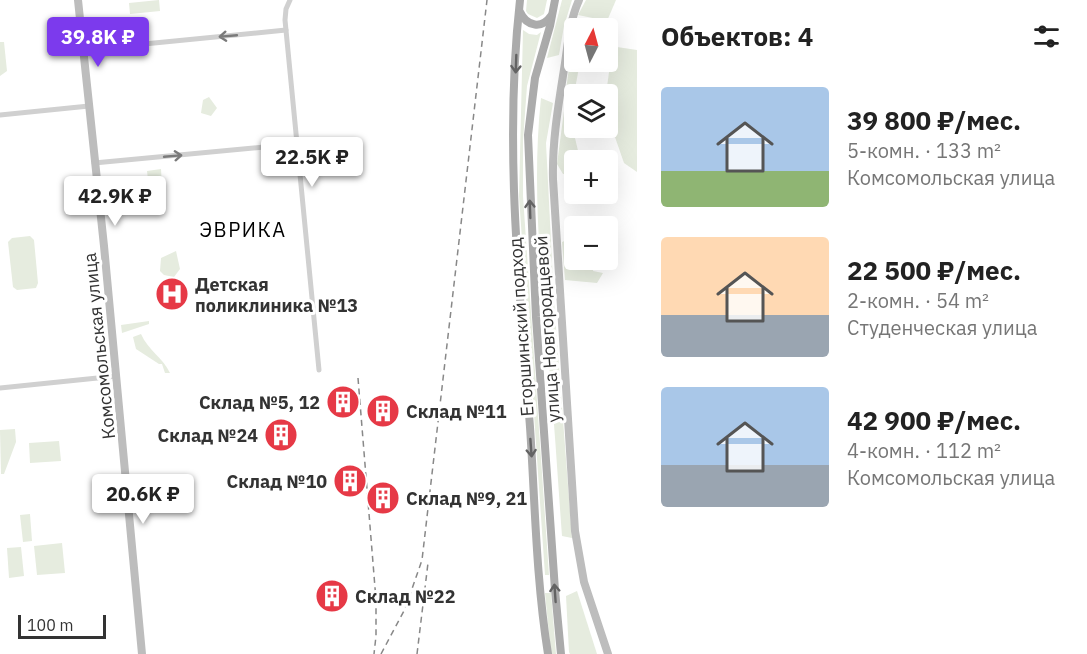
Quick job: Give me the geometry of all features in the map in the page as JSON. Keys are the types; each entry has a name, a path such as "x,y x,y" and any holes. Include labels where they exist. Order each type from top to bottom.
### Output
{"main road":[{"name":"Комсомольская улица","path":"78,0 117,376 142,654"},
{"name":"Егоршинский подход","path":"555,0 535,78 528,135 534,281 561,653"},
{"name":"улица Новгородцевой","path":"579,0 572,20 558,107 553,143 553,179 576,544 586,590 608,654"},
{"name":"Егоршинский подход","path":"520,3 513,141 514,220 547,653"},
{"path":"520,3 524,20 535,25 548,21 553,10"}],"street":[{"path":"290,0 286,9 286,30 319,370"},
{"path":"83,50 286,30"},
{"path":"0,115 89,106"},
{"path":"94,163 296,144"},
{"path":"0,388 117,376"}],"shaded area":[{"path":"159,0 160,11 130,14 129,3"},
{"path":"527,0 547,0 544,14 537,18 528,14"},
{"path":"562,0 572,0 566,18 564,18 559,55 547,58"},
{"path":"586,0 616,0 608,18 578,15"},
{"path":"523,30 537,35 541,32 527,86 523,141 523,196 549,575 545,575 519,196"},
{"path":"0,42 4,42 7,71 0,76"},
{"path":"618,47 637,50 637,172 624,163 615,138 618,138 618,84 607,84 609,72 618,72"},
{"path":"568,72 578,72 576,84 567,84"},
{"path":"209,97 217,108 211,116 201,113 203,100"},
{"path":"541,98 553,103 546,143 554,301 572,538 562,536 541,272 537,168"},
{"path":"564,111 564,138 575,138 578,150 564,150 564,174 557,164"},
{"path":"161,169 162,187 149,188 147,171"},
{"path":"30,236 34,240 38,283 36,288 17,290 13,287 8,242 12,238"},
{"path":"564,241 564,267 562,242"},
{"path":"176,251 180,269 174,277 164,275 160,271 161,258"},
{"path":"564,270 593,270 603,273 597,283 565,280"},
{"path":"149,321 149,324 122,333 121,325"},
{"path":"141,334 170,373 165,373 162,364 136,349 133,337"},
{"path":"15,429 16,442 4,474 1,474 0,430"},
{"path":"59,441 61,461 30,463 29,443"},
{"path":"30,514 32,541 23,542 20,515"},
{"path":"62,543 65,573 37,575 34,546"},
{"path":"21,547 24,576 9,578 7,548"},
{"path":"577,591 597,654 570,654 569,652 566,596"},
{"path":"545,593 551,593 556,654 551,654"}],"railway":[{"path":"381,654 405,609 422,560 487,0"},
{"path":"358,378 376,600 374,654"},
{"path":"417,654 428,563"}],"place":[{"name":"Детская поликлиника №13","path":"172,294"},
{"name":"Склад №5, 12","path":"343,402"},
{"name":"Склад №11","path":"383,411"},
{"name":"Склад №24","path":"281,435"},
{"name":"Склад №10","path":"350,481"},
{"name":"Склад №9, 21","path":"383,498"},
{"name":"Склад №22","path":"332,596"}],"district":[{"name":"ЭВРИКА","path":"243,229"}]}
